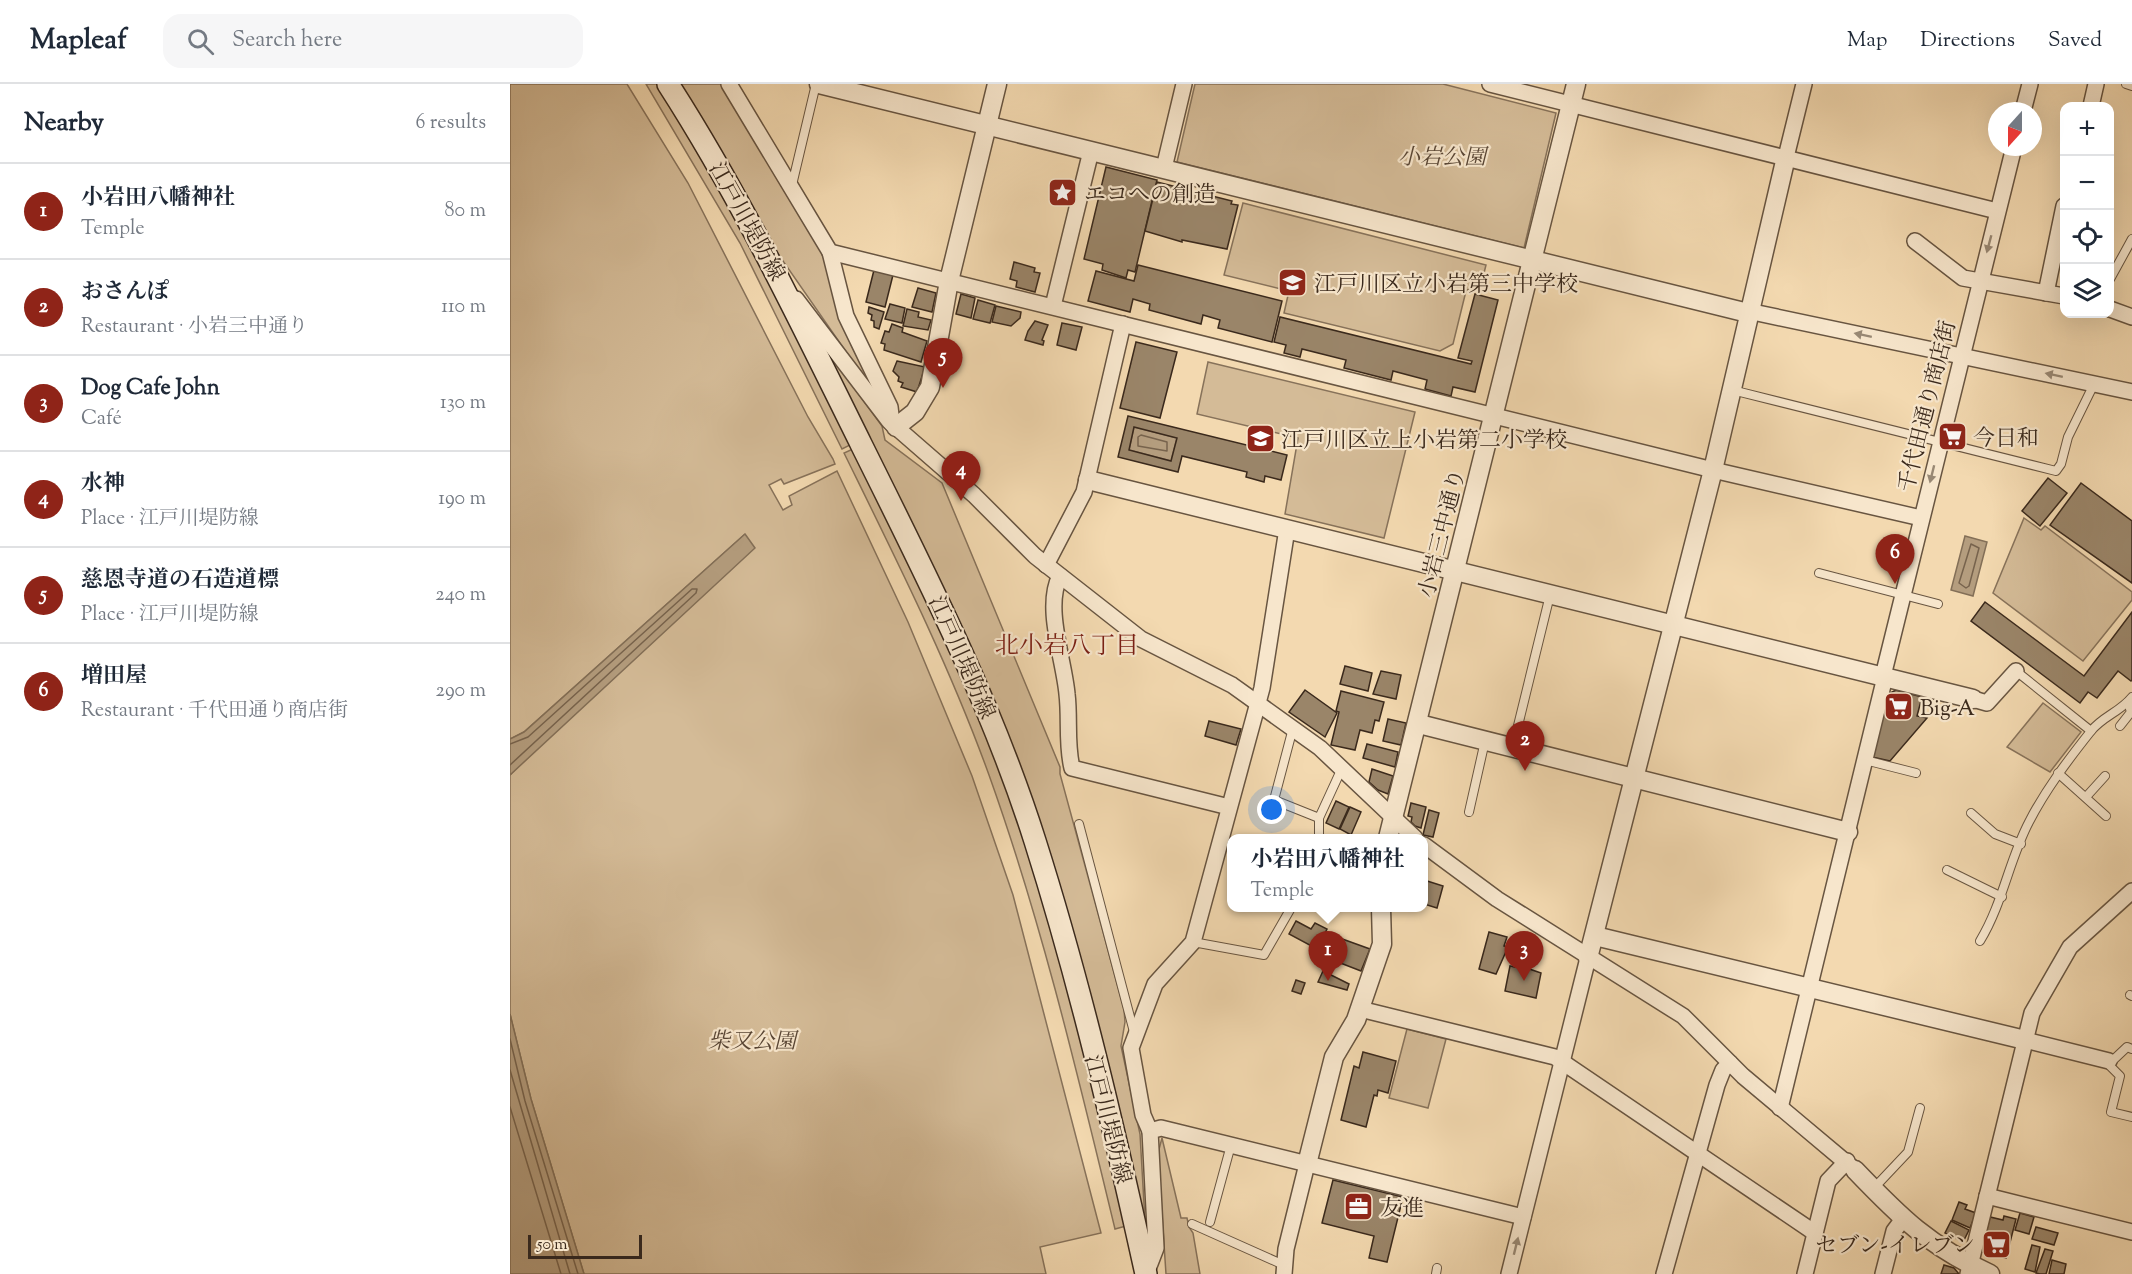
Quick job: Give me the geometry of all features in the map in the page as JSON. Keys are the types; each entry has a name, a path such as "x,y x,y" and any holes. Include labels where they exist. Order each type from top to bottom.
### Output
{"main road":[{"name":"江戸川堤防線","path":"668,84 780,278 959,644 1017,788 1065,941 1146,1274"}],"street":[{"path":"729,84 792,185 830,252 846,316 890,407 894,426"},
{"path":"818,84 1748,312 2132,392"},
{"path":"894,426 915,412 930,387 949,281 997,84"},
{"path":"1164,168 1184,84"},
{"path":"1490,84 1997,211"},
{"name":"小岩三中通り","path":"1390,834 1576,84"},
{"path":"1509,1274 1713,470 1750,313 1748,312 1804,84"},
{"path":"2025,102 2030,84"},
{"path":"2092,102 2096,84"},
{"path":"1053,306 1090,151"},
{"name":"千代田通り商店街","path":"1780,1108 1978,282 2012,156"},
{"path":"2046,293 2063,210"},
{"path":"1915,241 1963,278 2060,295"},
{"path":"830,252 1713,470 1921,518"},
{"path":"780,278 894,426 974,495 1046,565 1142,639 1232,685 1293,728 1342,768 1411,834"},
{"path":"2114,311 2132,317"},
{"path":"1046,565 1088,480 1123,324"},
{"path":"1088,480 1987,703 2016,671"},
{"path":"1146,1274 1156,1248 1150,1131 1143,1115 1131,1048 1155,984 1193,942 1258,704 1271,639 1287,529"},
{"path":"1060,576 1054,589 1055,623 1068,696 1072,768 1229,807"},
{"path":"1419,724 1848,832"},
{"path":"1428,848 1497,899 1683,1016 1780,1108 1851,1166 1903,1219 1970,1269 1990,1274"},
{"path":"1970,1269 2032,1013 2070,947 2132,891"},
{"path":"1285,1270 1286,1249 1334,1057 1356,1020 1382,944 1381,912"},
{"path":"1595,936 2025,1040 2109,1063"},
{"path":"1360,1009 1562,1060 1815,1233"},
{"path":"1664,1274 1717,1085 1723,1070 1730,1063"},
{"path":"1150,1131 1161,1128 1523,1217"},
{"path":"1805,1274 1828,1182 1851,1166"},
{"path":"1987,1196 2132,1232"},
{"path":"1883,1274 1894,1231 1903,1219"}],"lane":[{"path":"792,185 818,84"},
{"path":"2126,84 2132,86"},
{"path":"2114,270 2132,239"},
{"path":"1732,390 2056,471 2061,464 2068,437 2094,384"},
{"path":"1819,573 1938,604"},
{"path":"1512,748 1550,594"},
{"path":"2016,671 2091,731"},
{"path":"1980,941 2002,897 2029,822 2058,773 2101,719 2130,700 2131,712 2120,726"},
{"path":"1293,728 1274,801 1318,818"},
{"path":"1469,812 1485,741"},
{"path":"1865,760 1916,773"},
{"path":"1319,834 1318,818 1342,768"},
{"path":"2058,773 2106,816"},
{"path":"2086,797 2105,776"},
{"path":"1971,813 1995,834 2021,844"},
{"path":"1079,824 1135,1035"},
{"path":"1947,870 2002,897"},
{"path":"1193,942 1264,955 1289,912"},
{"path":"2132,1049 2127,1047 2109,1063 2120,1076 2111,1112 2132,1118"},
{"path":"1873,1189 1908,1152 1920,1108"},
{"path":"1210,1222 1231,1145"},
{"path":"1192,1224 1285,1270"}],"green space":[{"name":"柴又公園","path":"510,84 627,84 688,183 808,417 835,464 784,484 781,479 769,485 783,510 792,505 789,496 837,471 908,622 972,776 1013,895 1101,1233 1040,1247 1046,1274 584,1274 531,1099 510,1014 510,775 745,534 524,732 510,739"},
{"path":"646,84 658,84 709,165 852,444 842,449 740,243"},
{"path":"677,84 723,84 821,247 883,405 774,248"},
{"name":"小岩公園","path":"1195,84 1443,84 1556,113 1524,248 1177,162"},
{"path":"1243,203 1486,265 1481,285 1474,285 1466,291 1453,344 1440,351 1284,313 1289,291 1224,275"},
{"path":"818,338 882,426 885,440 942,483 1060,767 1124,1009 1125,1022 1121,1046 1140,1134 1145,1221 1000,717 956,615"},
{"path":"1208,362 1415,412 1384,538 1285,514 1298,438 1197,414"},
{"path":"855,448 923,589 986,733 1022,831 1066,978 1126,1226 1115,1229 1073,1057 1042,943 989,775 939,652 844,453"},
{"path":"2024,518 2041,530 2045,526 2132,592 2132,600 2083,661 1993,593"},
{"path":"2043,703 2081,732 2050,772 2007,747"},
{"path":"1407,1029 1446,1039 1428,1108 1389,1098"},
{"path":"1162,1138 1181,1218 1187,1218 1193,1233 1200,1274 1166,1274 1158,1153"}],"water":[{"path":"1134,427 1177,438 1171,461 1129,450"},
{"path":"745,534 755,548 510,775 510,739 524,732"},
{"path":"1965,536 1987,542 1973,596 1951,590"},
{"path":"510,1014 531,1099 584,1274 510,1274"}],"building":[{"path":"1106,167 1157,180 1135,272 1128,270 1126,278 1102,270 1103,264 1084,259"},
{"path":"1157,182 1232,201 1231,204 1238,205 1227,249 1182,240 1182,242 1145,231"},
{"path":"1014,262 1035,268 1034,272 1040,273 1035,292 1016,287 1017,281 1010,279"},
{"path":"1138,265 1282,301 1272,342 1218,328 1220,320 1203,315 1201,324 1149,310 1150,304 1133,299 1130,312 1088,301 1096,271 1134,281"},
{"path":"874,270 893,275 885,307 866,302"},
{"path":"918,288 936,293 932,312 912,307"},
{"path":"961,294 975,298 971,318 956,314"},
{"path":"1475,294 1498,300 1475,392 1453,387 1451,396 1425,389 1427,380 1393,371 1391,380 1344,368 1346,360 1302,349 1300,357 1284,353 1286,345 1274,342 1280,317 1471,364 1472,361 1458,358"},
{"path":"978,300 995,305 990,323 973,319"},
{"path":"890,304 905,308 902,323 885,319"},
{"path":"996,306 1021,312 1020,318 1011,326 992,322"},
{"path":"869,307 884,312 879,329 874,327 874,321 871,320 872,315 868,313"},
{"path":"907,309 919,312 918,317 931,320 928,330 903,326"},
{"path":"1035,321 1048,325 1042,340 1043,345 1025,340"},
{"path":"1062,323 1082,327 1076,350 1057,345"},
{"path":"892,324 903,328 902,332 927,341 921,362 884,350 885,344 881,343 885,331 889,332"},
{"path":"1136,342 1177,352 1160,418 1120,408"},
{"path":"897,361 925,367 917,392 901,387 903,383 898,381 899,377 893,371"},
{"path":"1128,416 1287,455 1281,480 1265,476 1264,482 1246,477 1247,472 1182,456 1178,472 1118,457","holes":["1134,427 1177,438 1171,461 1129,450"]},
{"path":"2048,478 2067,493 2040,526 2022,511"},
{"path":"2081,483 2132,521 2132,583 2050,525"},
{"path":"1985,602 2084,676 2132,612 2132,680 2118,671 2097,698 2088,692 2080,703 1971,621"},
{"path":"1345,666 1372,673 1368,691 1340,684"},
{"path":"1381,671 1401,675 1396,699 1373,694"},
{"path":"1305,690 1337,713 1325,737 1289,712"},
{"path":"1896,690 1922,697 1917,716 1927,718 1890,761 1872,757 1888,694"},
{"path":"1341,691 1384,702 1379,721 1375,720 1372,733 1360,730 1355,750 1331,745 1339,712 1336,711"},
{"path":"1388,719 1406,723 1401,745 1383,741"},
{"path":"1209,721 1241,729 1236,745 1205,736"},
{"path":"1367,744 1398,752 1395,767 1363,758"},
{"path":"1372,769 1393,776 1388,794 1378,790 1369,782"},
{"path":"1336,801 1349,807 1339,829 1326,823"},
{"path":"1411,803 1426,807 1421,828 1415,826 1411,822 1412,817 1408,816"},
{"path":"1350,807 1361,812 1351,834 1340,829"},
{"path":"1429,810 1439,813 1433,837 1423,834"},
{"path":"1428,881 1443,886 1437,908 1428,905"},
{"path":"1296,921 1311,929 1315,923 1327,929 1317,949 1289,934"},
{"path":"1489,932 1507,937 1504,946 1508,947 1496,974 1479,969"},
{"path":"1334,936 1370,949 1361,971 1325,957"},
{"path":"1515,964 1541,973 1536,998 1505,991 1510,966 1515,967"},
{"path":"1323,971 1349,984 1347,990 1318,982"},
{"path":"1296,980 1305,983 1301,994 1292,991"},
{"path":"1363,1052 1396,1061 1388,1093 1378,1090 1377,1096 1374,1095 1366,1127 1341,1120 1354,1066 1359,1068"},
{"path":"1333,1180 1403,1197 1387,1262 1369,1258 1374,1236 1322,1223"},
{"path":"1959,1202 1967,1205 1965,1209 1976,1213 1970,1228 1952,1220"},
{"path":"2020,1213 2034,1217 2029,1234 2015,1230"},
{"path":"2004,1216 2016,1219 2006,1258 1981,1252 1990,1217 2003,1220"},
{"path":"1951,1221 1969,1230 1963,1242 1945,1233"},
{"path":"2036,1227 2058,1233 2054,1245 2032,1239"},
{"path":"2032,1245 2040,1247 2035,1272 2025,1269"},
{"path":"2045,1249 2053,1251 2046,1274 2036,1273"},
{"path":"2052,1260 2066,1264 2064,1274 2049,1274"},
{"path":"1944,1265 1954,1268 1959,1274 1941,1274"}],"place":[{"name":"エコへの創造","path":"1063,193"},
{"name":"江戸川区立小岩第三中学校","path":"1293,283"},
{"name":"慈恩寺道の石造道標","path":"943,388"},
{"name":"今日和","path":"1952,437"},
{"name":"江戸川区立上小岩第二小学校","path":"1260,439"},
{"name":"水神","path":"961,501"},
{"name":"増田屋","path":"1895,584"},
{"name":"Big-A","path":"1899,707"},
{"name":"おさんぽ","path":"1525,771"},
{"name":"小岩田八幡神社","path":"1328,981"},
{"name":"Dog Cafe John","path":"1524,981"},
{"name":"友進","path":"1359,1207"},
{"name":"セブン-イレブン","path":"1996,1244"}],"district":[{"name":"北小岩八丁目","path":"1067,645"}]}
